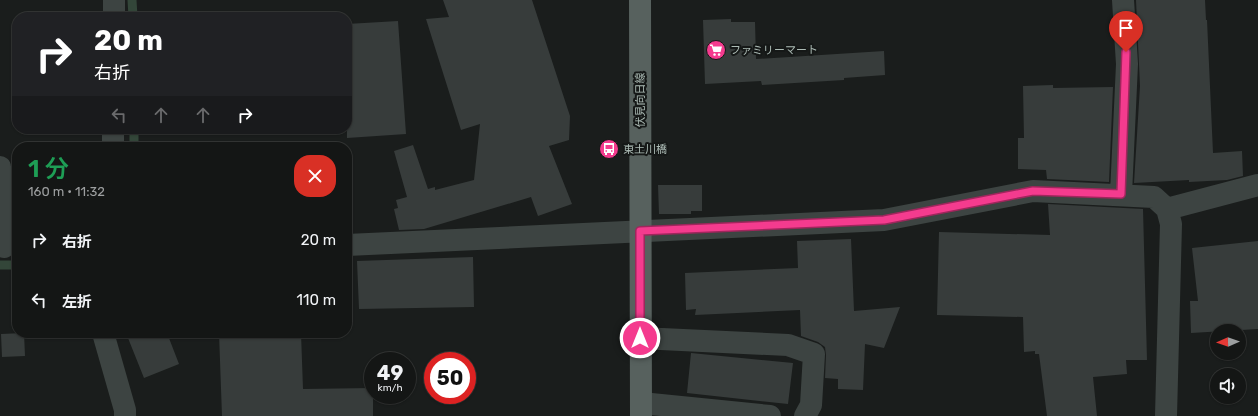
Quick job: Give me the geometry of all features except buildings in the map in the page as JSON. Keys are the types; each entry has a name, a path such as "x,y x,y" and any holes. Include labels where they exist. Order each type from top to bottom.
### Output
{"main road":[{"name":"伏見向日線","path":"640,0 641,409"}],"street":[{"path":"114,0 114,12"},
{"path":"1121,194 1127,64 1123,0"},
{"path":"0,167 7,247"},
{"path":"1167,209 1258,185"},
{"path":"352,245 884,220 1033,191 1121,194 1154,197 1167,209 1171,224 1166,416"},
{"path":"104,338 125,410 125,416"},
{"path":"640,338 788,345 814,354 811,405 805,416"},
{"path":"641,409 770,416"}],"waterway":[{"path":"132,0 133,12"},
{"path":"134,134 134,142"},
{"path":"0,265 12,265"}],"place":[{"name":"ファミリーマート","path":"716,50"},
{"name":"東土川橋","path":"609,149"}],"route":[{"path":"640,338 640,231 884,220 1033,191 1121,194 1127,64 1126,52"}]}
